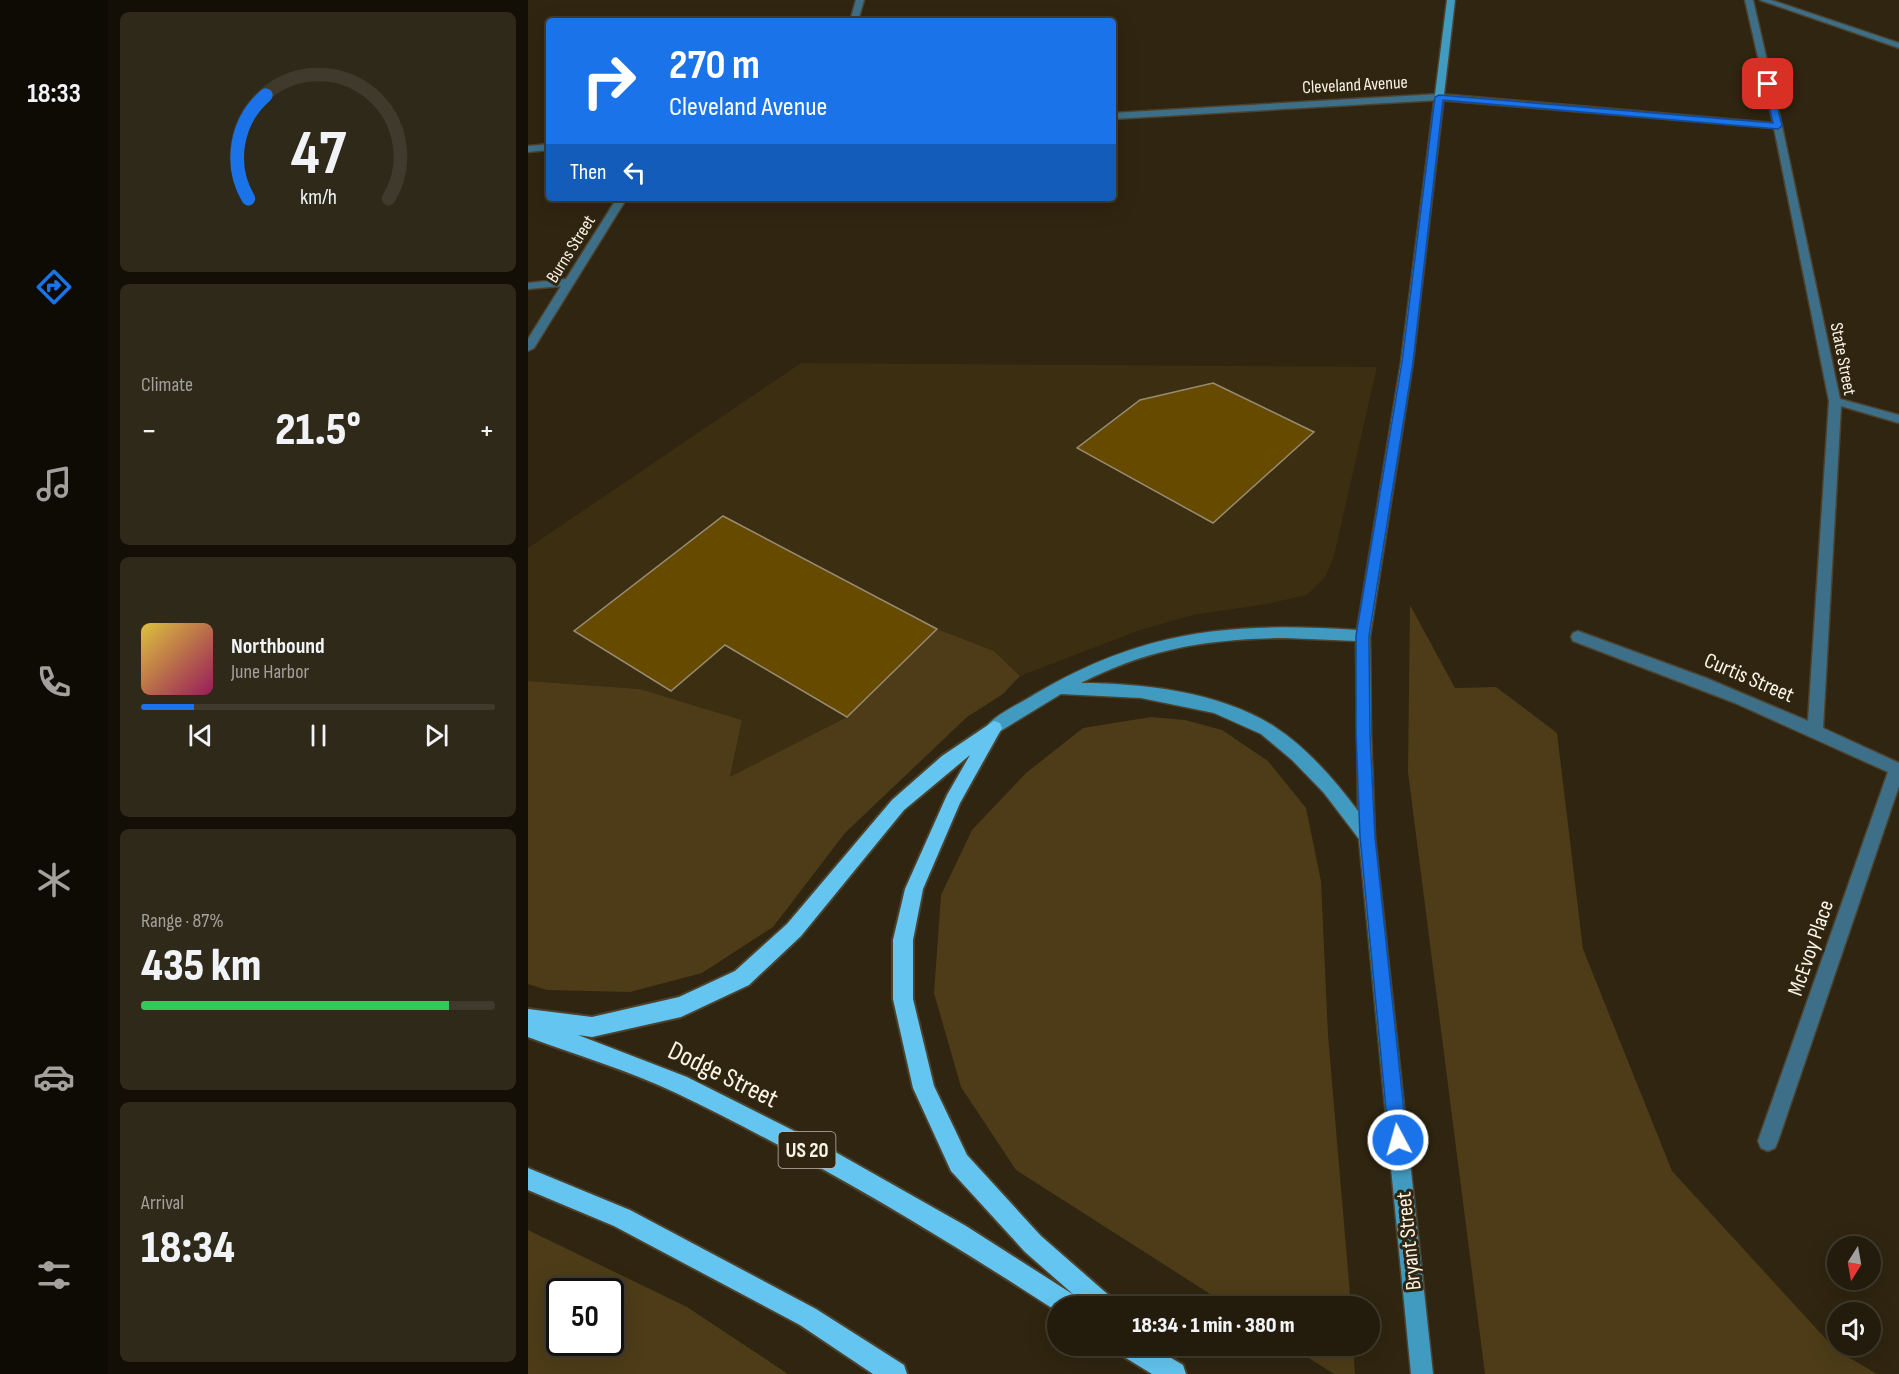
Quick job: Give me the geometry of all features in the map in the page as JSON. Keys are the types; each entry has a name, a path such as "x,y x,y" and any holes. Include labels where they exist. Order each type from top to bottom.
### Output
{"highway":[{"path":"528,1019 592,1028 681,1007 742,978 794,930 898,805 948,761 994,728"},
{"path":"994,728 953,800 914,889 903,940 903,999 924,1088 959,1163 1033,1244 1093,1296"},
{"name":"Dodge Street","path":"528,1027 680,1084 822,1157 958,1234 1054,1296"},
{"path":"528,1179 622,1218 808,1317 895,1374"},
{"path":"1146,1356 1174,1374"},
{"path":"1159,1356 1180,1374"}],"main road":[{"name":"Bryant Street","path":"1422,1374 1367,837 1363,734 1363,636 1407,362 1451,0"},
{"path":"994,728 1032,702 1102,666 1155,646 1217,634 1309,632 1363,636"},
{"path":"1059,689 1113,688 1170,695 1216,708 1266,728 1306,761 1336,793 1367,837"}],"street":[{"path":"855,18 860,0"},
{"name":"State Street","path":"1749,0 1778,126 1835,401 1815,731"},
{"path":"1764,0 1899,46"},
{"name":"Cleveland Avenue","path":"1116,116 1439,97 1778,126"},
{"path":"528,149 546,147"},
{"name":"Burns Street","path":"528,348 620,201"},
{"path":"528,286 570,282"},
{"path":"1835,401 1899,419"},
{"name":"Curtis Street","path":"1578,637 1650,661 1815,731 1898,770"},
{"name":"McEvoy Place","path":"1768,1142 1898,770"}],"shaded area":[{"path":"801,363 1377,367 1334,556 1326,576 1307,595 1267,604 1193,615 1140,630 1020,676 994,651 937,629 847,717 730,778 742,720 640,689 528,681 528,548"},
{"path":"1410,605 1455,688 1496,687 1557,733 1583,949 1672,1171 1827,1340 1827,1356 1846,1356 1877,1374 1485,1374 1408,772"},
{"path":"937,629 994,651 1020,676 1003,694 967,717 845,833 773,927 702,973 630,992 547,990 528,984 528,681 640,689 742,720 730,777 847,717"},
{"path":"1151,717 1185,720 1222,730 1268,761 1306,808 1321,881 1328,1035 1350,1296 1213,1296 1016,1170 961,1087 934,993 941,895 972,830 1026,773 1083,728"},
{"path":"528,1230 687,1307 788,1374 528,1374"},
{"path":"1306,1356 1354,1356 1355,1374 1334,1374"}],"building":[{"path":"1213,383 1314,432 1213,523 1077,448 1140,400"},
{"path":"723,516 937,629 847,717 725,645 671,691 574,631"}],"route":[{"path":"1398,1140 1367,837 1363,734 1363,636 1407,362 1439,97 1778,126 1768,84"}]}
